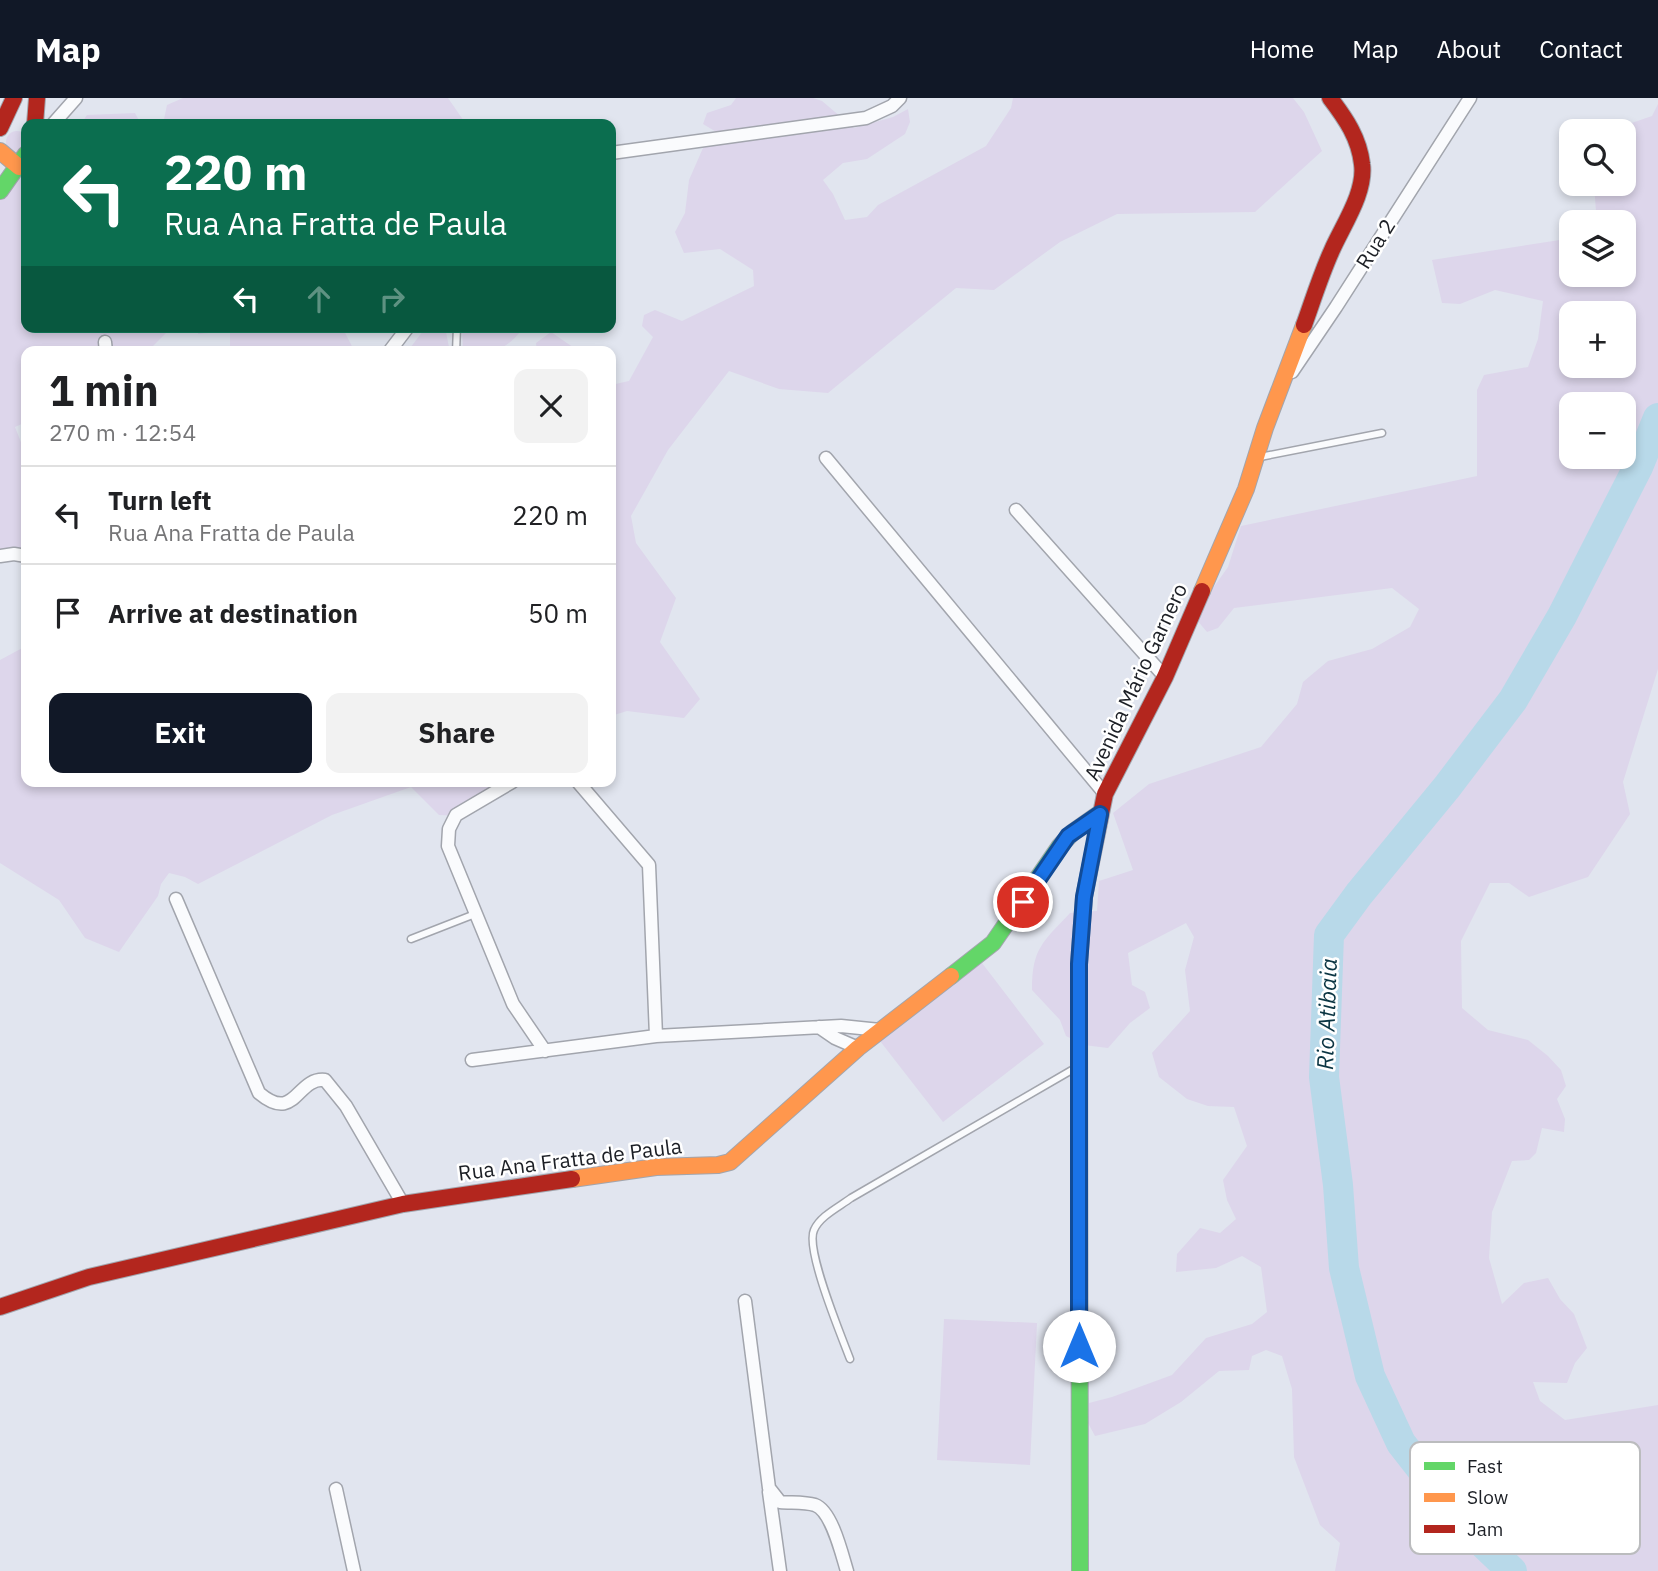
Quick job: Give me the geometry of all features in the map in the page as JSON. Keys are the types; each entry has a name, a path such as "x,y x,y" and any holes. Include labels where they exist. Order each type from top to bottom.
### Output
{"main road":[{"path":"14,98 1,122 21,124"},
{"path":"35,119 37,98"},
{"name":"Avenida Mário Garnero","path":"1080,1571 1079,964 1084,897 1105,794 1165,677 1246,489 1331,252 1359,190 1363,167 1357,139 1330,98"},
{"path":"0,150 21,160"},
{"path":"0,191 21,162"},
{"name":"Rua Ana Fratta de Paula","path":"0,1307 89,1277 403,1204 656,1167 718,1165 730,1161 858,1048 993,943 1009,924 1068,836 1100,814"}],"street":[{"path":"57,119 76,98"},
{"path":"616,152 866,118 892,106 900,98"},
{"name":"Rua 2","path":"1280,390 1470,98"},
{"path":"826,458 1105,794"},
{"path":"1016,510 1165,677"},
{"path":"0,556 21,555"},
{"path":"504,787 456,815 449,828 448,846 513,1004 545,1051"},
{"path":"582,787 649,865 656,1036"},
{"path":"176,899 259,1093 279,1105 289,1102 315,1081 325,1080 346,1106 403,1204"},
{"path":"472,1060 656,1036 848,1026 880,1030"},
{"path":"819,1027 858,1048"},
{"path":"745,1301 780,1571"},
{"path":"769,1488 780,1502 815,1506 825,1512 831,1522 847,1571"},
{"path":"336,1489 354,1571"}],"lane":[{"path":"1256,458 1382,433"},
{"path":"411,939 475,914"},
{"path":"850,1359 813,1251 813,1231 823,1217 1079,1066"}],"shaded area":[{"path":"183,98 448,98 463,119 164,119 167,105"},
{"path":"736,98 813,98 822,101 854,128 893,117 908,109 910,122 905,134 867,159 843,163 823,180 845,220 867,217 878,205 986,146 1011,108 1013,98 1293,98 1304,112 1322,151 1255,212 1117,214 1060,242 994,290 956,288 828,393 779,389 729,371 668,450 631,516 636,543 676,598 660,642 700,699 684,718 627,711 616,714 616,384 629,381 653,337 642,326 644,315 655,310 682,321 754,286 753,270 720,249 684,253 675,232 685,213 689,180 703,148 718,133 703,124 707,113 731,105"},
{"path":"1658,104 1658,669 1623,782 1630,814 1588,877 1529,897 1509,883 1490,883 1461,941 1462,1008 1488,1030 1528,1040 1561,1070 1566,1086 1557,1099 1565,1119 1564,1132 1542,1128 1536,1153 1529,1160 1512,1161 1492,1212 1489,1258 1502,1304 1524,1283 1548,1278 1560,1299 1574,1314 1587,1348 1575,1363 1567,1383 1533,1382 1540,1401 1565,1420 1658,1405 1658,1571 1335,1571 1340,1543 1320,1525 1294,1457 1292,1389 1282,1356 1266,1350 1252,1356 1249,1370 1219,1371 1181,1402 1145,1424 1095,1436 1088,1423 1089,1403 1172,1375 1206,1338 1252,1324 1267,1312 1261,1267 1242,1256 1216,1268 1176,1272 1177,1254 1200,1228 1220,1233 1236,1219 1227,1200 1223,1180 1247,1146 1234,1107 1208,1106 1187,1099 1159,1077 1152,1053 1190,1011 1185,970 1194,937 1186,923 1128,953 1132,985 1145,992 1150,1008 1130,1023 1108,1048 1084,1045 1066,1036 1060,1020 1032,990 1034,964 1046,939 1070,913 1097,911 1099,881 1133,870 1113,813 1149,784 1261,747 1297,704 1303,682 1328,661 1372,649 1410,627 1419,609 1392,588 1234,608 1218,628 1207,632 1196,619 1228,567 1241,526 1477,476 1477,390 1484,375 1528,367 1538,339 1543,301 1495,290 1460,304 1442,303 1432,260 1559,240 1559,287 1636,287 1636,210 1596,210 1595,196 1636,196 1636,121 1652,116"},
{"path":"135,113 138,119 84,119 87,115"},
{"path":"13,132 21,132 21,152 17,153 7,146 6,142"},
{"path":"21,161 21,333 166,333 153,346 21,346 21,424 15,427 21,442 21,549 12,547 0,552 0,189"},
{"path":"230,333 345,333 352,346 230,346"},
{"path":"421,333 446,333 449,346 412,346"},
{"path":"462,333 519,333 504,346 463,346"},
{"path":"552,333 571,346 536,346 536,343"},
{"path":"21,649 21,787 411,787 332,815 198,884 169,873 161,884 158,896 119,952 85,938 59,900 0,863 0,660"},
{"path":"411,787 516,787 465,816 439,815"},
{"path":"982,963 1044,1044 943,1122 880,1041"},
{"path":"944,1319 1037,1323 1030,1465 937,1460"}],"waterway":[{"name":"Rio Atibaia","path":"1410,1455 1401,1443 1370,1376 1344,1268 1338,1185 1324,1077 1329,935 1513,700 1562,616 1638,467 1658,418"},
{"name":"Rio Atibaia","path":"1494,1554 1512,1571"}],"traffic: fast":[{"path":"0,191 21,161"},
{"path":"951,976 993,943 1059,847 1073,832 1100,813"},
{"path":"1079,1005 1080,1571"}],"traffic: slow":[{"path":"0,151 19,167"},
{"path":"1202,591 1246,489 1265,428 1304,325"},
{"path":"572,1179 656,1167 718,1165 730,1162 858,1048 951,976"}],"traffic: jam":[{"path":"0,128 14,98"},
{"path":"35,119 37,98"},
{"path":"1304,325 1328,259 1361,186 1362,164 1355,137 1330,98"},
{"path":"1079,1005 1084,897 1105,794 1165,677 1202,591"},
{"path":"0,1307 89,1277 403,1204 572,1179"}],"route":[{"path":"1023,902 1068,836 1100,814 1084,897 1079,964 1079,1346"}]}
